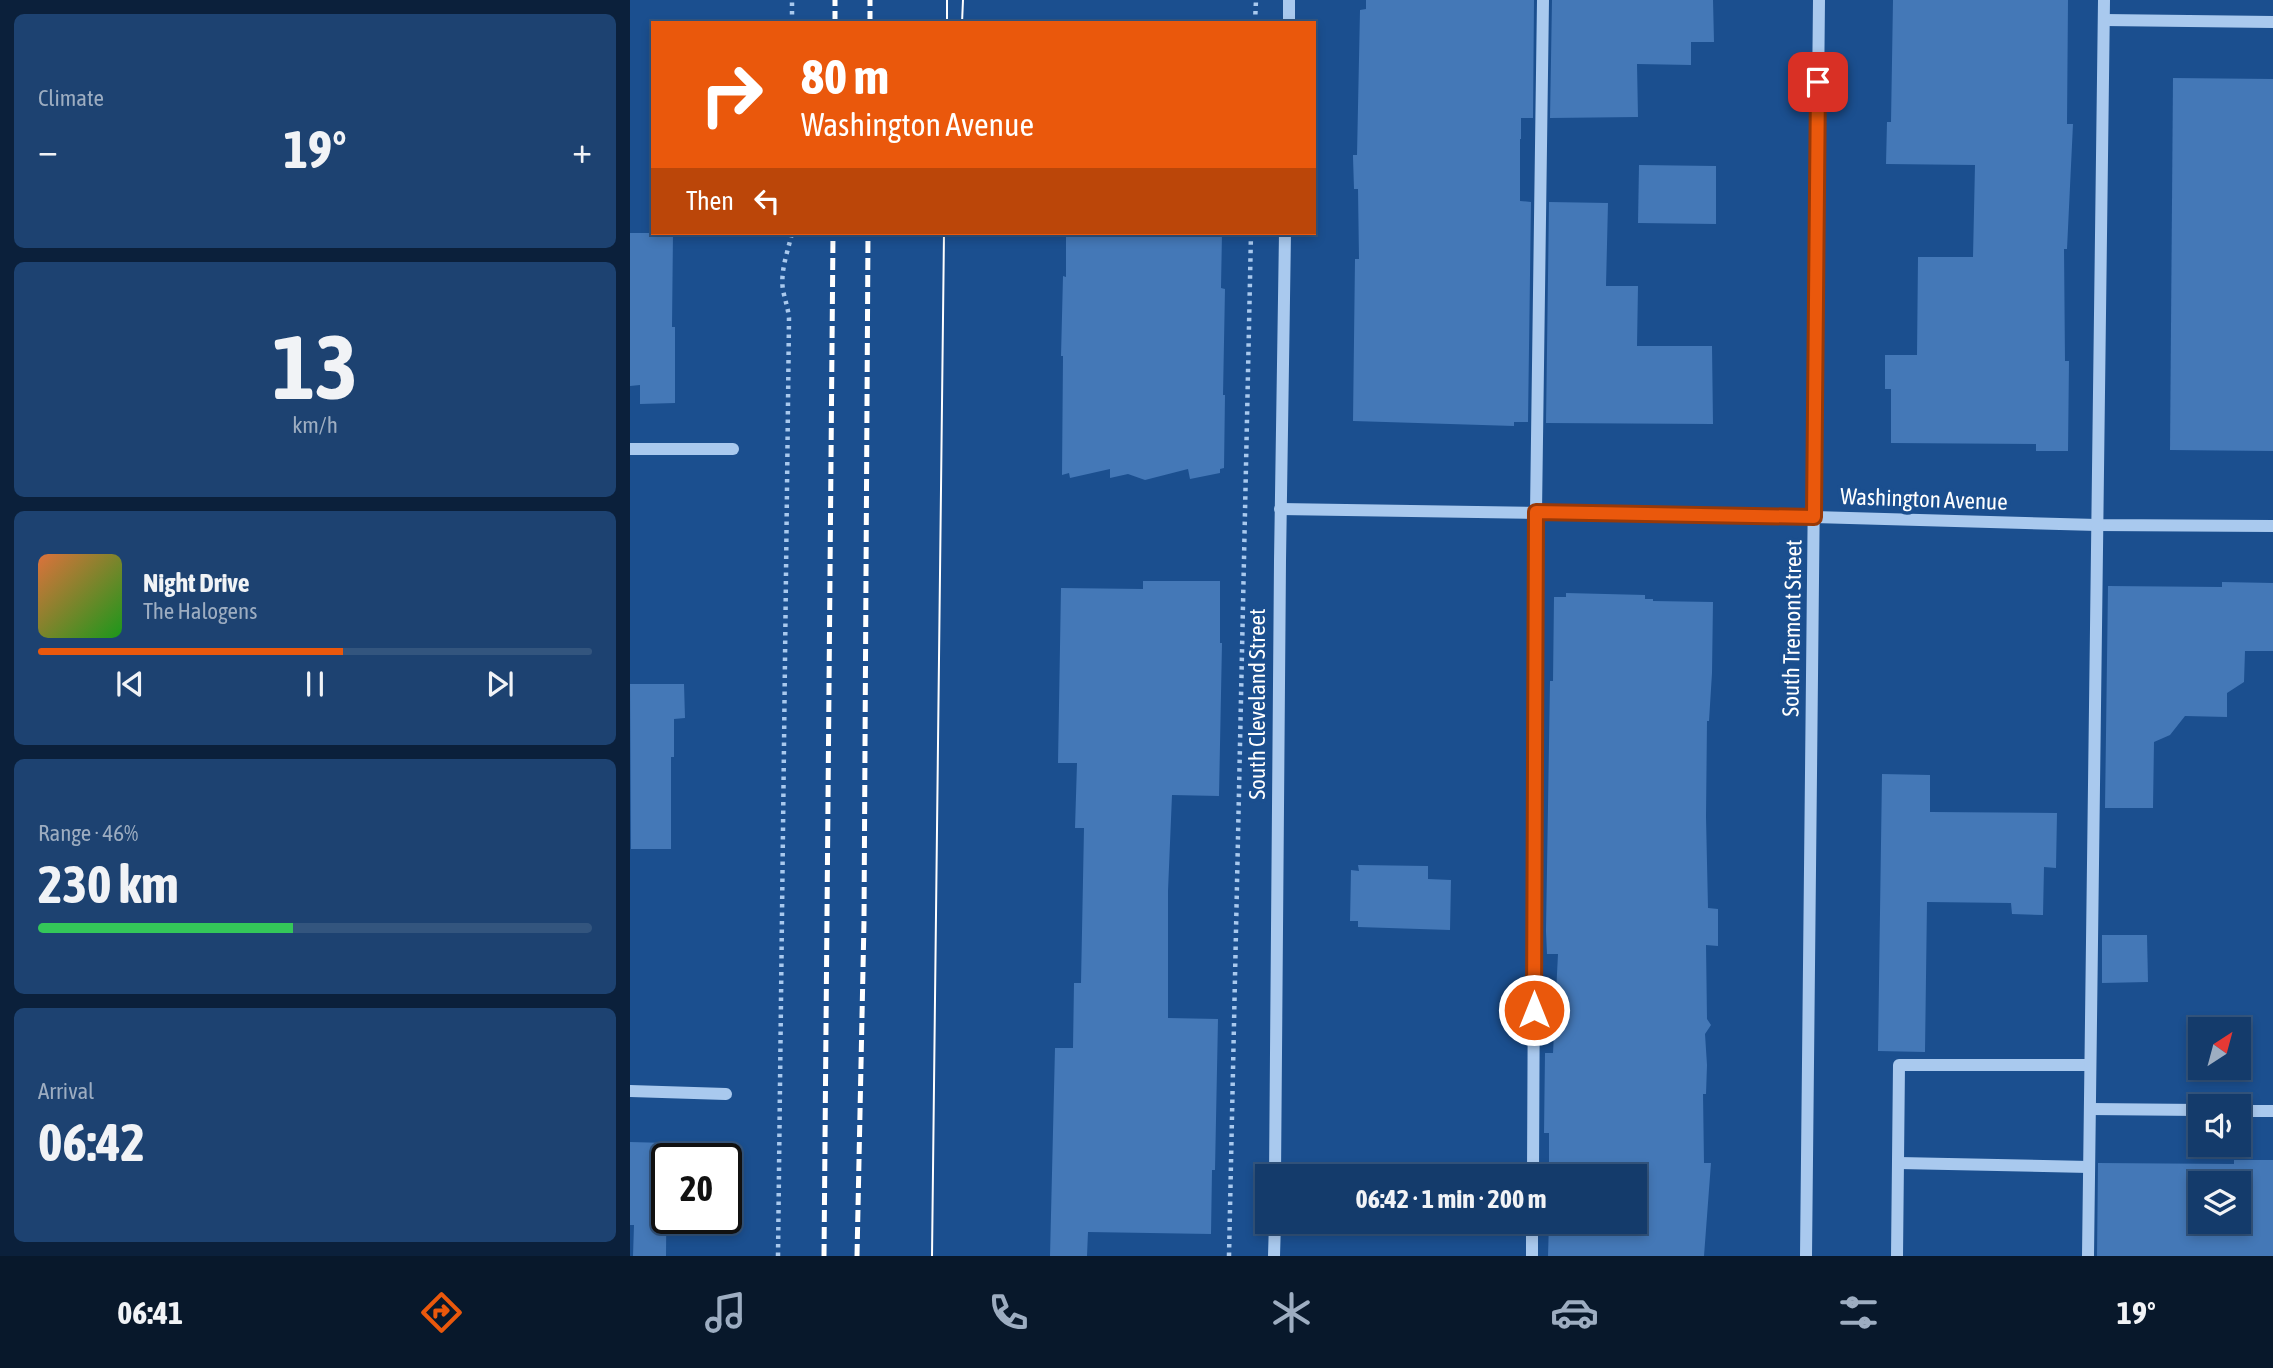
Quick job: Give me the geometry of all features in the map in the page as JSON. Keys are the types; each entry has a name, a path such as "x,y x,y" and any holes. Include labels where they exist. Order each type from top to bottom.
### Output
{"street":[{"path":"1289,0 1289,21"},
{"path":"1533,1164 1542,0"},
{"name":"South Tremont Street","path":"1806,1256 1819,0"},
{"path":"2088,1256 2104,0"},
{"path":"2104,20 2273,22"},
{"name":"South Cleveland Street","path":"1275,1164 1285,235"},
{"path":"630,449 733,449"},
{"name":"Washington Avenue","path":"1280,509 2273,526"},
{"path":"1897,1256 1899,1065 2090,1065"},
{"path":"630,1091 726,1094"},
{"path":"2090,1109 2188,1110"},
{"path":"2251,1111 2273,1111"},
{"path":"1899,1163 2089,1167"},
{"path":"1275,1234 1275,1256"},
{"path":"1532,1234 1532,1256"}],"path":[{"path":"792,0 792,21"},
{"path":"1255,21 1256,0"},
{"path":"778,1256 789,318 783,288 784,265 792,235"},
{"path":"1229,1256 1251,235"}],"building":[{"path":"1366,0 1534,0 1533,118 1521,118 1520,139 1520,201 1531,202 1528,422 1514,422 1514,426 1353,421 1355,259 1359,259 1358,189 1354,189 1353,155 1357,155 1360,10 1366,9"},
{"path":"1552,0 1713,0 1714,42 1691,42 1691,65 1637,64 1638,117 1550,118"},
{"path":"1893,0 2068,0 2067,124 2073,124 2067,249 2064,249 2065,361 2069,361 2068,451 2036,451 2036,444 1891,443 1891,389 1885,389 1885,355 1917,355 1918,257 1973,257 1975,165 1886,164 1887,122 1891,122"},
{"path":"2173,78 2273,79 2273,451 2170,450"},
{"path":"1639,165 1716,166 1716,224 1638,223"},
{"path":"1549,202 1608,203 1606,286 1638,286 1637,346 1712,346 1713,424 1546,423"},
{"path":"630,233 673,235 675,403 640,404 640,385 630,386"},
{"path":"1066,235 1222,235 1225,395 1224,468 1220,469 1220,473 1190,479 1188,469 1145,480 1128,474 1110,478 1110,469 1070,478 1069,473 1062,475 1061,356 1063,276 1066,277"},
{"path":"1143,581 1220,581 1222,643 1219,796 1172,795 1168,891 1168,1018 1218,1019 1211,1234 1088,1232 1087,1256 1050,1256 1055,1048 1073,1048 1074,983 1081,983 1084,828 1075,828 1077,763 1058,763 1061,588 1143,589"},
{"path":"2222,582 2273,583 2273,651 2245,651 2244,682 2227,693 2227,717 2185,716 2170,735 2154,742 2153,808 2105,808 2108,586 2222,587"},
{"path":"1566,593 1645,595 1645,599 1653,601 1713,602 1712,673 1707,721 1706,817 1708,908 1718,909 1718,946 1706,945 1707,1019 1711,1025 1705,1034 1707,1065 1706,1094 1703,1094 1704,1163 1711,1163 1704,1256 1548,1256 1549,1234 1647,1234 1647,1164 1549,1164 1549,1133 1544,1133 1545,1053 1553,1053 1558,954 1547,954 1546,931 1550,681 1553,681 1554,597 1566,597"},
{"path":"630,684 684,684 685,718 674,719 674,757 671,757 671,849 631,849"},
{"path":"1882,774 1930,775 1930,812 2057,813 2056,868 2044,867 2043,915 2012,914 2011,903 1927,902 1925,1052 1878,1051"},
{"path":"1358,865 1428,866 1428,879 1451,880 1450,930 1358,927 1358,921 1350,921 1351,870 1359,871"},
{"path":"2102,935 2147,935 2148,982 2102,983"},
{"path":"630,1142 667,1143 651,1143 651,1234 666,1234 666,1256 633,1256 634,1225 630,1225"},
{"path":"2234,1160 2273,1160 2273,1256 2097,1256 2098,1163 2234,1164"}],"tram line":[{"path":"947,0 947,21"},
{"path":"962,21 963,0"},
{"path":"932,1256 944,235"}],"railway":[{"path":"835,0 835,21"},
{"path":"870,0 870,21"},
{"path":"824,1256 833,235"},
{"path":"857,1256 864,921 868,235"}],"route":[{"path":"1534,1010 1536,512 1814,517 1818,82"}]}
